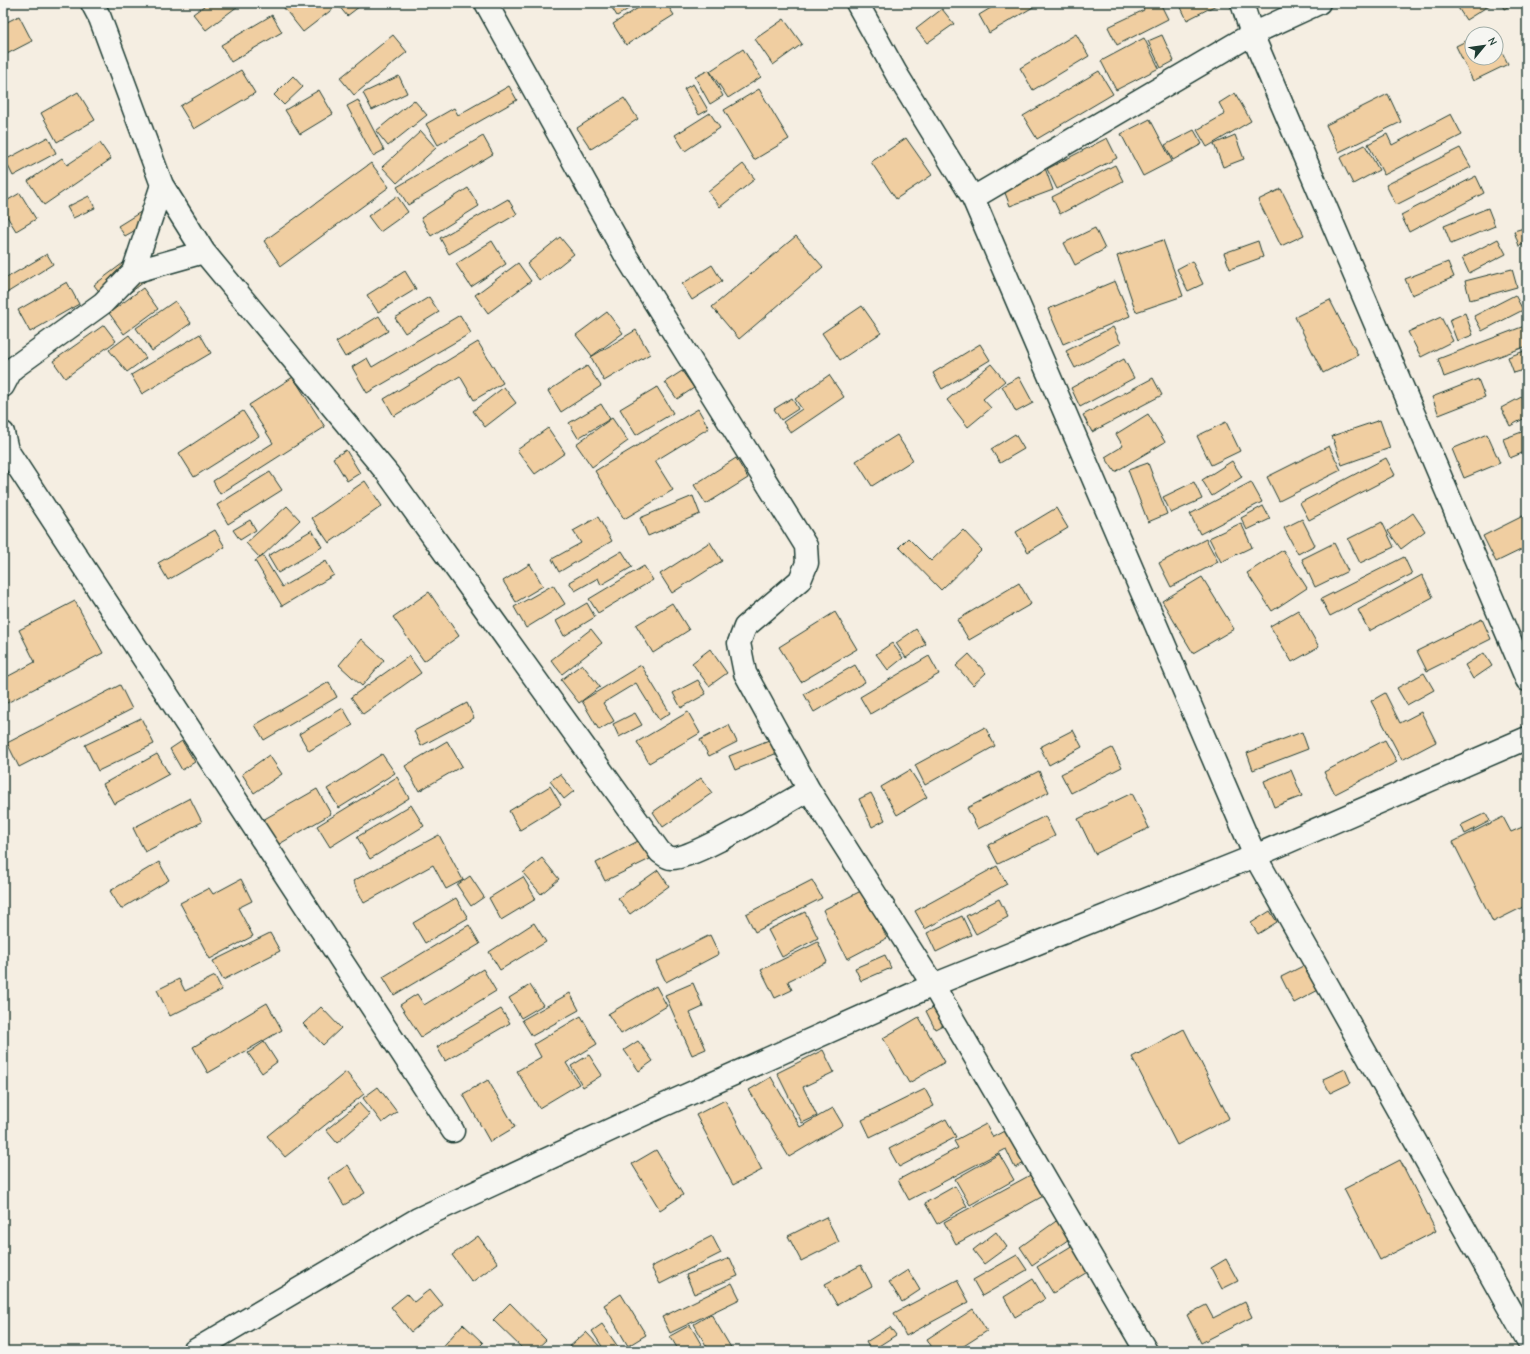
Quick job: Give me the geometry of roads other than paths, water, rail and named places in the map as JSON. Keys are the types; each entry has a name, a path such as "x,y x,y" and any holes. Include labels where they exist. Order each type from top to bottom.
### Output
{"street":[{"path":"92,3 100,18 162,185 204,252 388,474 660,852 670,858 686,856 709,846 808,790"},
{"path":"486,3 626,256 806,546 807,563 800,580 745,627 739,643 745,673 808,790 933,985 1146,1351"},
{"path":"857,3 896,73 973,198 1255,856 1527,1340"},
{"path":"1242,3 1252,34 1527,680"},
{"path":"973,198 1252,34 1320,3"},
{"path":"3,386 12,369 103,303 133,272 162,185"},
{"path":"133,272 204,252"},
{"path":"3,432 7,450 453,1130"},
{"path":"194,1351 418,1219 650,1112 933,985 1255,856 1527,738"}]}
